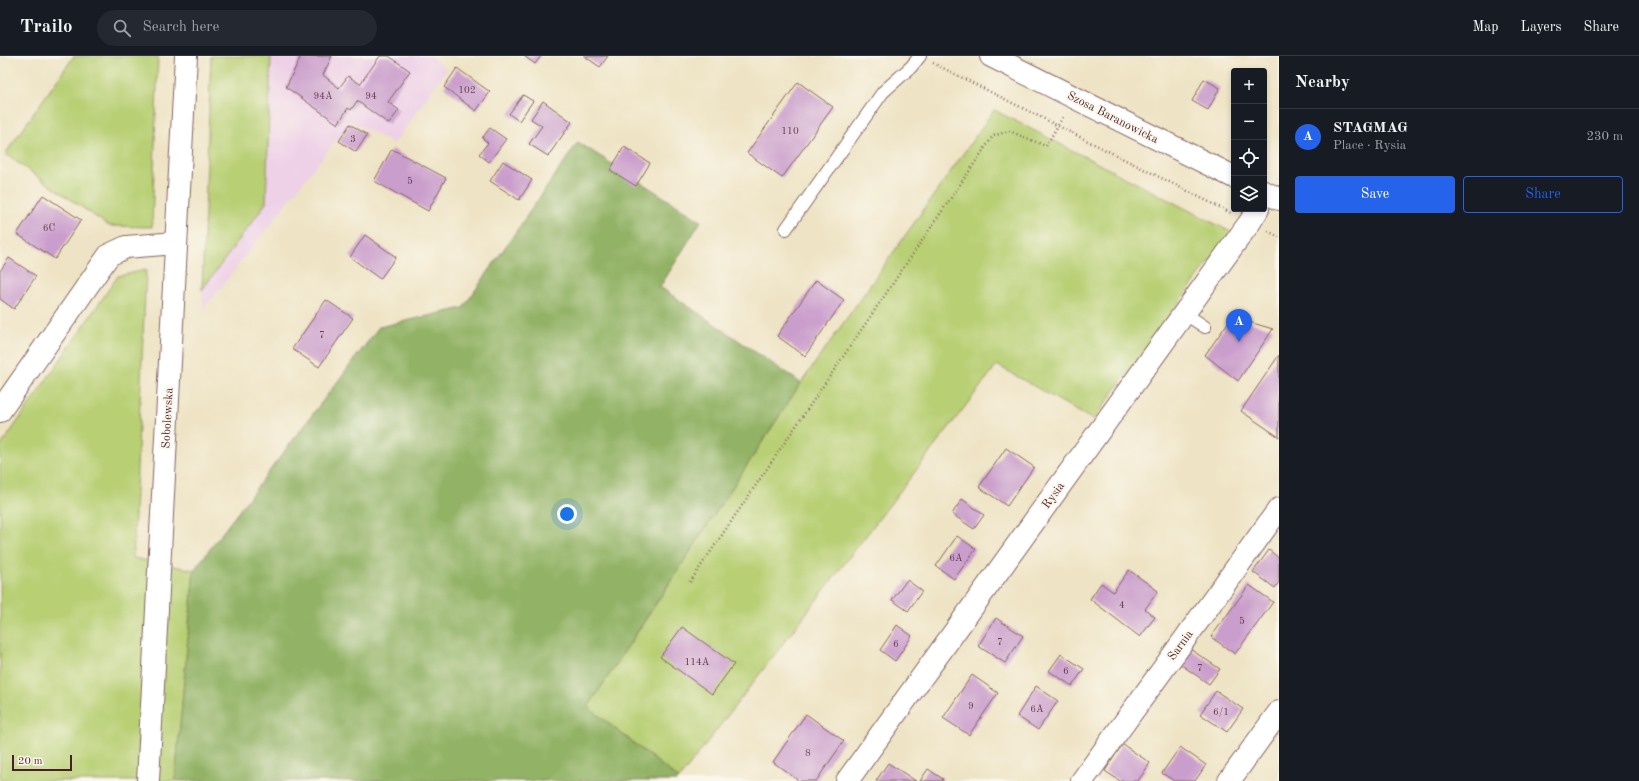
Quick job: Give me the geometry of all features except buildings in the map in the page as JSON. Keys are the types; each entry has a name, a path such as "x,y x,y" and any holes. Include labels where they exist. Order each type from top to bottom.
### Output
{"street":[{"name":"Sobolewska","path":"148,781 186,56"},
{"name":"Szosa Baranowicka","path":"991,56 1232,176"},
{"name":"Rysia","path":"847,781 1256,212"},
{"path":"0,411 110,255 126,247 176,243"},
{"name":"Sarnia","path":"1082,781 1279,509"},
{"path":"1228,781 1279,712"}],"lane":[{"path":"786,229 883,92 911,67 920,56"},
{"path":"1184,313 1205,327"}],"path":[{"path":"920,56 1058,126 1231,190"},
{"path":"690,582 993,136 1009,131 1046,146 1075,98"},
{"path":"1267,210 1279,236"}],"shaded area":[{"path":"271,56 430,56 447,69 394,144 351,121 203,310 202,290 266,203"}],"green space":[{"path":"74,56 158,56 152,227 109,226 5,154"},
{"path":"211,56 271,56 266,203 202,290"},
{"path":"994,110 1231,232 1093,420 997,365 679,779 588,707 801,383"},
{"path":"578,142 701,221 660,287 801,383 588,707 679,779 677,781 175,781 194,570 379,327 463,308"},
{"path":"146,270 133,558 194,570 175,781 0,781 0,447 118,276"}],"place":[{"name":"STAGMAG","path":"1239,342"}]}
